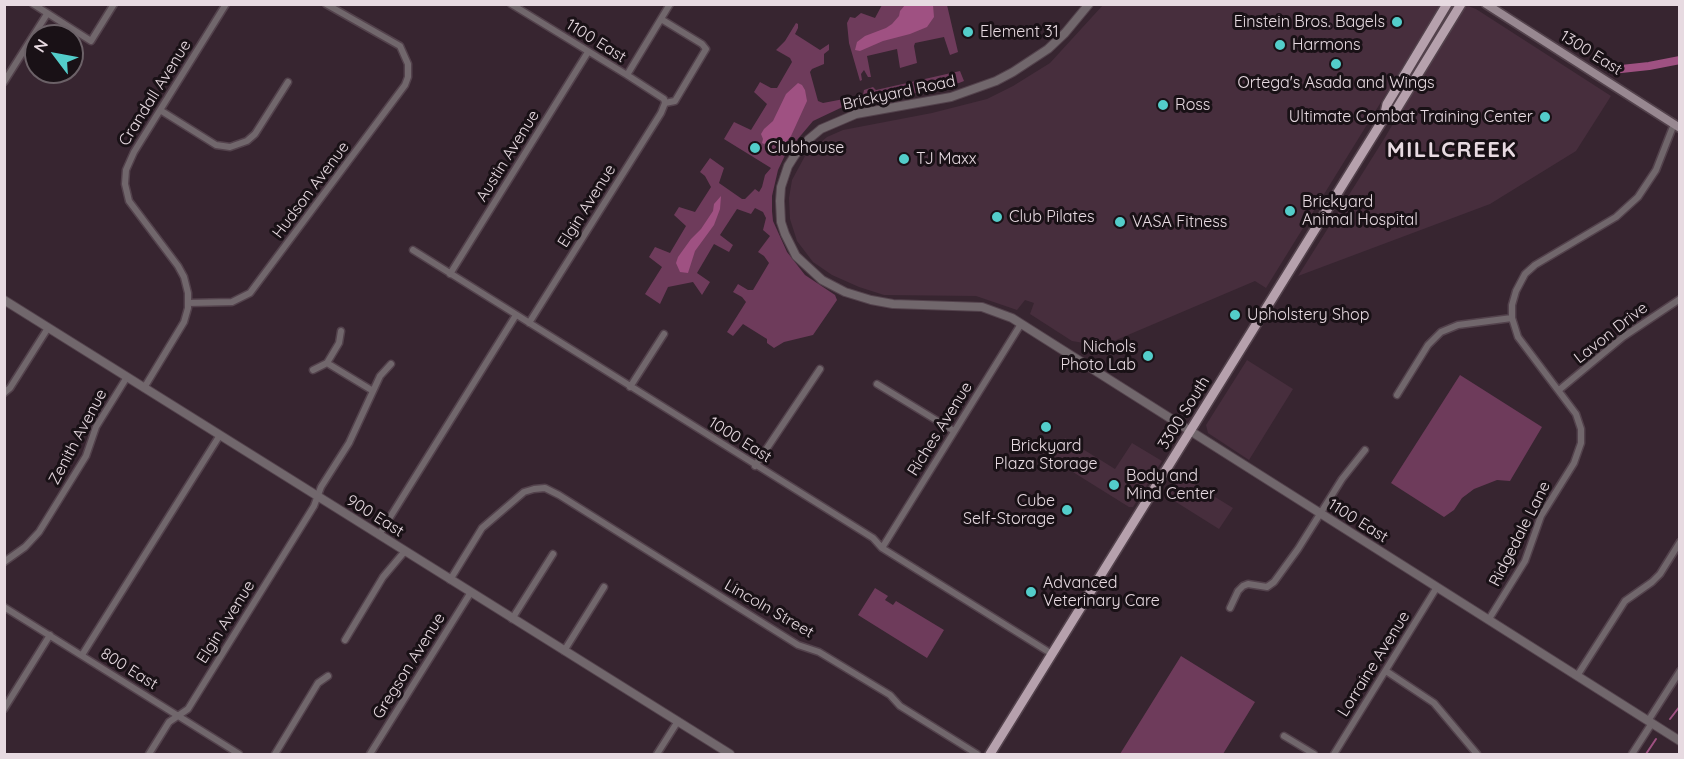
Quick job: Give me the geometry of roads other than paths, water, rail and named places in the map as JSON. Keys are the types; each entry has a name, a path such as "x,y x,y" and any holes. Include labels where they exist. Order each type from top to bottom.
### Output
{"main road":[{"name":"3300 South","path":"990,754 1384,118 1387,104 1447,4"},
{"name":"3300 South","path":"1384,118 1396,110 1461,4"},
{"name":"1300 East","path":"1486,4 1677,126"}],"street":[{"path":"33,4 91,41 114,4"},
{"name":"Crandall Avenue","path":"144,388 182,327 188,303 187,287 182,272 131,205 125,190 125,177 128,164 226,4"},
{"name":"Hudson Avenue","path":"188,303 232,302 241,299 253,290 403,89 408,77 408,64 400,46 326,4"},
{"path":"627,75 670,4"},
{"name":"Brickyard Road","path":"1021,324 1002,313 982,307 877,302 845,292 822,280 804,266 790,245 780,211 781,187 795,155 820,129 856,114 951,97 996,81 1048,49 1089,4"},
{"name":"1100 East","path":"512,5 627,75 664,99 665,103"},
{"path":"4,82 47,14"},
{"name":"Elgin Avenue","path":"529,323 661,113 665,103 675,101 706,49 702,44 661,19"},
{"name":"Austin Avenue","path":"450,274 588,52"},
{"path":"160,110 213,143 230,147 247,141 255,134 288,82"},
{"path":"1397,395 1428,345 1441,332 1458,325 1512,318 1512,305 1516,291 1521,279 1530,269 1616,216 1638,197 1656,170 1677,126"},
{"name":"1000 East","path":"413,249 755,466 873,538 882,548 1052,654"},
{"name":"Lavon Drive","path":"1559,390 1634,329 1680,299"},
{"name":"900 East","path":"4,300 730,754"},
{"path":"380,535 516,315"},
{"name":"Ridgedale Lane","path":"1489,619 1525,561 1541,516 1579,452 1581,435 1579,421 1559,390 1522,343 1515,331 1512,318"},
{"name":"Riches Avenue","path":"882,548 1021,324"},
{"name":"1100 East","path":"1021,324 1680,741"},
{"path":"4,393 10,388 48,328"},
{"path":"313,370 327,363 338,346 341,331"},
{"path":"630,387 664,334"},
{"path":"327,363 373,391"},
{"path":"317,496 349,442 380,376 391,364"},
{"path":"755,466 820,369"},
{"name":"Zenith Avenue","path":"4,562 25,547 39,532 86,456 96,427 127,377"},
{"path":"877,384 954,431"},
{"path":"82,655 220,435"},
{"path":"1230,608 1243,586 1248,584 1267,587 1272,584 1342,478 1365,450"},
{"name":"Lincoln Street","path":"450,580 482,528 525,492 545,488 798,645 819,652 890,695 900,706 977,754"},
{"name":"Elgin Avenue","path":"149,754 170,722 188,709 314,506 317,496"},
{"path":"1577,676 1625,601 1660,574 1680,542"},
{"path":"345,640 383,577 405,551"},
{"path":"512,619 553,554"},
{"name":"Lorraine Avenue","path":"1334,754 1437,586"},
{"path":"564,651 604,587"},
{"name":"Gregson Avenue","path":"370,754 471,592"},
{"name":"800 East","path":"4,607 239,754"},
{"path":"4,709 50,635"},
{"path":"1632,754 1680,670"},
{"path":"1386,671 1434,703 1477,754"},
{"path":"275,754 318,683 328,676"},
{"path":"657,754 678,721"},
{"path":"1284,736 1314,754"}],"waterway":[{"path":"1612,70 1680,60"},
{"path":"1670,719 1680,706"},
{"path":"1646,754 1656,739"}],"place":[{"name":"Einstein Bros. Bagels","path":"1397,22"},
{"name":"Element 31","path":"968,32"},
{"name":"Harmons","path":"1280,45"},
{"name":"Ortega's Asada and Wings","path":"1336,64"},
{"name":"Ross","path":"1163,105"},
{"name":"Ultimate Combat Training Center","path":"1545,117"},
{"name":"Clubhouse","path":"755,148"},
{"name":"TJ Maxx","path":"904,159"},
{"name":"Brickyard Animal Hospital","path":"1290,211"},
{"name":"Club Pilates","path":"997,217"},
{"name":"VASA Fitness","path":"1120,222"},
{"name":"Upholstery Shop","path":"1235,315"},
{"name":"Nichols Photo Lab","path":"1148,356"},
{"name":"Brickyard Plaza Storage","path":"1046,427"},
{"name":"Body and Mind Center","path":"1114,485"},
{"name":"Cube Self-Storage","path":"1067,510"},
{"name":"Advanced Veterinary Care","path":"1031,592"}],"district":[{"name":"MILLCREEK","path":"1452,150"}]}
